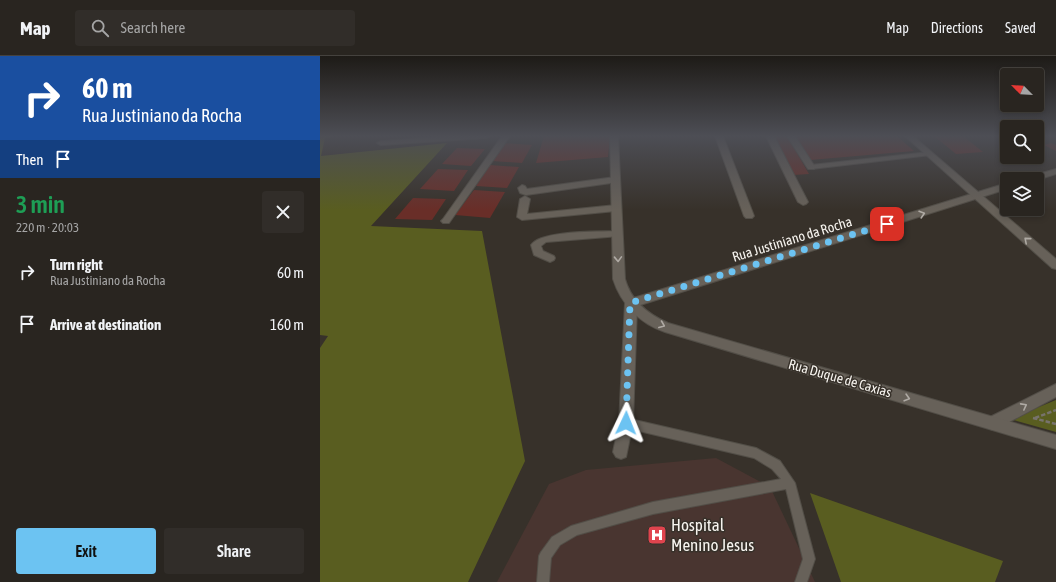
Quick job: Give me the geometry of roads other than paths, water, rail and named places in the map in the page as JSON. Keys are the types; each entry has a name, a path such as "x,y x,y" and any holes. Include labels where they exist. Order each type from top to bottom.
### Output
{"street":[{"path":"446,221 489,161"},
{"path":"615,161 618,279 621,289 630,303 626,423 621,452"},
{"path":"728,161 749,216"},
{"path":"782,161 803,202"},
{"path":"807,161 811,167"},
{"path":"936,161 1056,266"},
{"path":"1044,175 1056,171"},
{"path":"522,188 523,191 526,192 615,180"},
{"name":"Rua Justiniano da Rocha","path":"630,303 1000,188"},
{"path":"525,199 521,222 616,208"},
{"path":"550,258 538,252 536,245 539,242 552,238 617,234"},
{"name":"Rua Duque de Caxias","path":"630,303 649,320 665,327 1056,442"},
{"path":"993,423 1056,390"}],"lane":[{"path":"811,167 870,161"},
{"path":"626,423 756,453 776,465 790,482 809,559 801,582"},
{"path":"543,582 545,556 556,541 575,530 653,508 790,482"}],"place":[{"name":"Hospital Menino Jesus","path":"657,535"}]}
